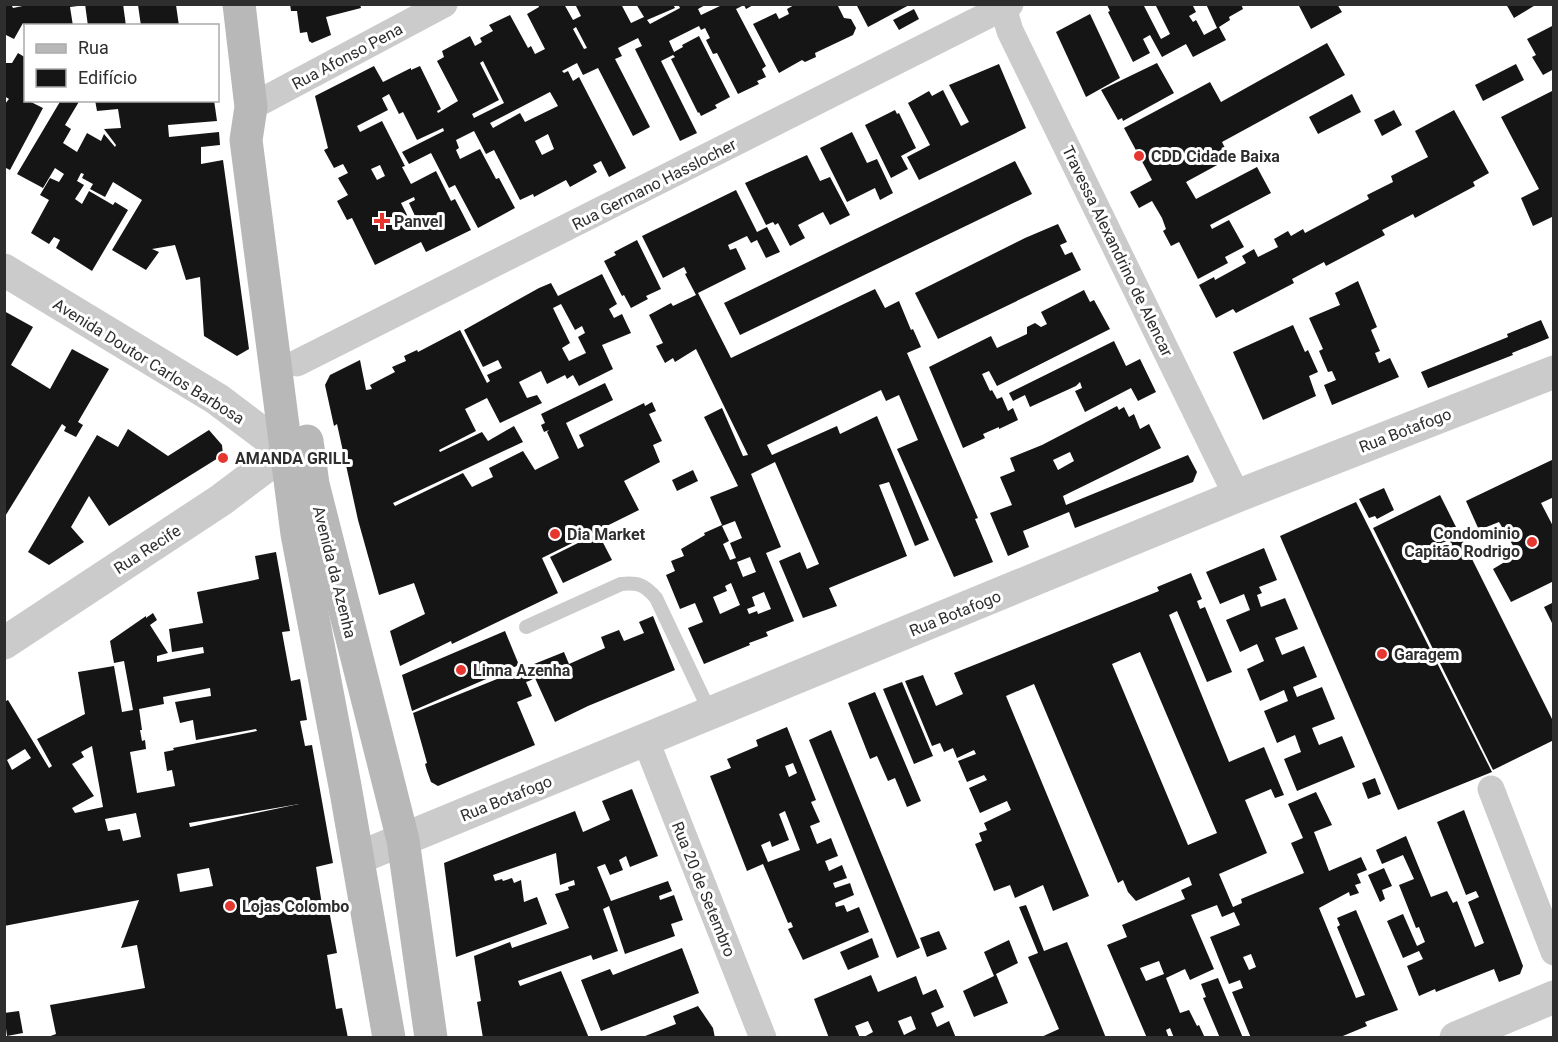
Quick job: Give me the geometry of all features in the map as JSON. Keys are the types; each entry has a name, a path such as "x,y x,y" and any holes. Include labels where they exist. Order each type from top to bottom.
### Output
{"main road":[{"name":"Avenida da Azenha","path":"239,4 251,107 246,140 297,534 358,858 389,1038"},
{"name":"Avenida da Azenha","path":"251,107 269,137 313,484 403,840 431,1038"}],"street":[{"name":"Rua Afonso Pena","path":"251,107 444,4"},
{"name":"Rua Germano Hasslocher","path":"297,363 1005,6"},
{"name":"Travessa Alexandrino de Alencar","path":"1005,6 1010,31 1237,496"},
{"name":"Avenida Doutor Carlos Barbosa","path":"4,270 217,399 286,452 313,484"},
{"name":"Rua Botafogo","path":"358,858 1237,496 1554,372"},
{"name":"Rua Recife","path":"4,642 221,500 286,452"},
{"name":"Rua 20 de Setembro","path":"646,741 763,1038"},
{"path":"1491,789 1554,952"},
{"path":"1456,1038 1554,997"}],"lane":[{"path":"526,627 621,584 637,582 646,586 656,597 711,714"}],"building":[{"path":"7,4 11,4 13,8 32,4 78,6 70,7 73,24 24,24 24,26 23,23 14,39 4,34 4,8"},
{"path":"85,4 123,4 126,24 88,24"},
{"path":"290,4 360,4 361,8 326,17 331,35 312,43 309,41 307,32 300,33 297,11 291,11"},
{"path":"538,4 564,4 573,20 581,16 575,4 621,4 631,23 644,17 636,4 673,4 675,8 647,20 650,24 680,8 678,4 707,4 698,9 701,15 722,5 755,4 746,9 744,5 736,9 766,66 762,69 766,77 757,81 759,84 738,94 717,53 713,54 706,40 710,38 705,28 701,30 699,26 669,41 674,52 699,36 730,97 715,105 717,108 701,116 671,59 675,57 673,55 661,61 697,133 680,141 635,49 642,46 638,38 618,48 622,56 615,59 650,127 633,136 598,68 583,75 577,63 562,71 564,73 568,71 573,81 579,77 626,168 609,177 601,161 593,165 597,172 570,187 566,180 534,197 533,194 520,200 494,150 486,154 474,131 456,140 459,148 456,150 460,159 480,149 515,208 478,228 455,185 449,188 431,153 409,164 402,152 444,131 443,128 417,140 403,112 399,114 389,94 382,98 388,110 357,126 360,132 382,121 405,166 402,167 411,184 436,171 451,201 455,199 471,230 426,252 421,242 375,265 352,218 347,220 337,201 348,195 338,178 348,173 343,164 334,168 324,150 328,148 315,96 374,66 383,82 420,66 441,109 437,111 438,113 458,101 437,61 444,57 442,51 470,36 475,46 482,42 480,38 493,31 489,25 510,15 528,48 531,46 535,54 545,49 527,14 539,7","holes":["576,27 587,48 584,49 573,29","483,61 504,103 474,118 472,114 499,100 480,63","550,92 558,106 525,122 520,113 493,128 490,123","548,134 554,149 542,155 535,141","380,165 385,176 377,180 371,169","414,197 415,200 409,203 416,218 410,221 401,203"]},
{"path":"796,4 837,4 844,18 851,19 856,28 853,35 815,53 816,57 805,62 802,60 779,73 753,24 776,13 779,19 789,14 787,9"},
{"path":"856,4 911,4 868,27"},
{"path":"1143,4 1161,39 1170,34 1155,4 1192,4 1196,12 1189,16 1193,22 1196,20 1204,35 1217,28 1206,4 1241,4 1243,9 1229,17 1230,20 1219,27 1226,40 1193,57 1186,44 1162,57 1150,35 1143,39 1150,53 1133,62 1108,12 1110,11 1107,5"},
{"path":"1298,4 1337,4 1342,12 1311,29"},
{"path":"1506,4 1537,4 1514,18"},
{"path":"138,5 176,5 179,24 141,24"},
{"path":"914,9 919,19 899,30 893,20"},
{"path":"1090,14 1120,78 1086,97 1056,32"},
{"path":"1554,25 1554,69 1543,75 1532,57 1536,55 1527,39"},
{"path":"1327,43 1345,75 1222,142 1230,158 1186,182 1196,199 1257,167 1271,193 1210,225 1212,229 1229,220 1244,247 1225,257 1228,263 1198,279 1179,242 1171,246 1163,231 1166,229 1162,218 1152,201 1139,208 1130,192 1152,180 1124,128 1210,82 1221,102"},
{"path":"18,53 24,57 24,102 31,102 43,108 10,170 4,167 4,105 9,99 4,96 4,63 12,63"},
{"path":"1157,63 1174,93 1123,121 1122,118 1118,120 1101,90"},
{"path":"999,64 1026,128 919,180 907,157 930,145 908,103 929,91 932,96 943,90 961,126 969,122 949,85"},
{"path":"1516,64 1524,80 1483,101 1475,85"},
{"path":"1554,90 1554,216 1533,226 1521,198 1539,189 1501,117"},
{"path":"1352,94 1361,112 1318,134 1309,117"},
{"path":"60,102 79,102 65,125 71,129 63,143 77,152 87,133 101,141 104,134 115,147 116,145 104,129 121,128 118,109 97,111 95,102 214,102 217,121 168,125 169,137 219,132 220,145 201,147 201,164 223,160 249,349 237,356 204,336 200,277 186,280 175,245 152,249 159,252 146,270 112,250 142,200 113,182 105,197 90,189 93,184 82,178 84,174 81,173 77,181 84,185 75,199 82,204 89,191 113,205 115,202 128,210 92,271 56,248 60,240 54,237 49,244 31,233 49,200 40,195 50,178 59,182 64,174 55,168 43,188 17,174"},
{"path":"895,110 897,114 899,113 916,148 901,156 908,169 891,178 865,125"},
{"path":"1394,110 1402,125 1382,136 1374,120"},
{"path":"1454,110 1489,173 1473,182 1475,186 1415,218 1413,214 1382,230 1385,235 1326,266 1324,262 1292,279 1294,283 1236,313 1233,309 1216,318 1199,285 1214,277 1215,280 1246,263 1242,256 1254,249 1258,257 1278,247 1274,239 1288,231 1291,236 1303,229 1305,233 1369,199 1367,195 1393,182 1391,176 1428,157 1415,131"},
{"path":"852,132 867,163 877,159 893,193 880,200 875,188 847,202 820,148"},
{"path":"807,155 820,181 830,177 850,215 830,225 823,212 798,225 805,238 790,246 778,223 775,225 773,222 766,225 745,183"},
{"path":"1015,161 1032,194 740,335 724,303"},
{"path":"736,190 757,232 767,227 780,252 766,258 757,240 751,243 747,236 728,245 730,250 736,248 746,269 698,293 731,358 875,289 885,308 899,301 921,347 907,353 978,518 975,519 993,562 954,577 897,449 918,440 899,395 886,401 881,390 767,445 772,455 837,426 840,434 877,416 929,540 915,546 889,482 879,485 907,556 829,588 837,606 803,618 779,561 800,552 807,569 819,564 775,462 751,474 781,547 766,553 794,621 766,632 768,636 749,643 750,645 704,664 688,628 703,622 695,603 680,609 666,575 675,571 671,561 684,556 681,549 705,535 704,533 722,525 710,497 738,486 704,417 722,408 743,456 748,455 696,349 675,362 673,358 665,363 656,346 663,343 649,315 671,303 673,306 696,295 685,274 687,273 684,267 663,278 642,236","holes":["735,521 742,538 730,543 736,558 730,560 723,544 729,541 722,526","750,557 756,572 743,577 737,562","731,583 740,605 720,614 713,597 727,591 725,586","764,592 771,609 758,614 757,611 749,614 747,609 755,606 752,597"]},
{"path":"1058,224 1067,242 1060,245 1065,255 1072,252 1081,270 938,339 915,293"},
{"path":"637,240 661,289 646,296 648,299 631,308 624,295 622,296 604,261 616,255 614,252"},
{"path":"602,274 617,304 609,309 614,318 622,314 631,333 602,345 613,369 579,386 573,375 567,379 565,375 547,384 541,371 519,382 527,398 537,395 542,403 500,423 487,398 465,409 476,431 439,450 440,452 482,432 488,441 514,426 523,442 393,503 395,506 463,473 472,487 493,477 489,468 523,451 535,470 559,458 547,432 549,430 544,432 541,425 545,423 541,414 605,383 613,400 566,423 578,449 584,446 579,435 644,403 645,406 652,402 656,411 649,414 662,441 653,445 660,462 624,481 639,510 542,558 558,593 452,644 451,641 400,666 390,631 425,614 414,583 379,595 358,520 337,424 334,426 325,385 330,375 360,360 366,390 372,389 370,385 395,372 392,367 406,361 404,356 417,350 418,352 460,330 487,383 490,381 487,375 502,368 498,360 483,367 464,330 551,283 558,296","holes":["561,304 575,330 582,326 585,333 578,337 586,353 569,361 562,348 570,343 553,308"]},
{"path":"1358,281 1377,327 1371,330 1380,351 1375,353 1379,363 1390,358 1399,377 1332,405 1324,385 1336,380 1332,371 1328,372 1319,351 1323,349 1309,318 1340,305 1335,293"},
{"path":"1084,290 1090,302 1094,300 1110,329 997,386 989,371 982,374 990,391 992,390 997,399 1002,397 1008,411 1013,408 1018,420 983,434 985,438 963,448 929,367 991,336 997,348 1027,334 1027,327 1035,323 1041,327 1047,324 1041,312"},
{"path":"4,311 33,327 11,365 50,389 72,349 109,369 78,422 83,425 76,437 64,431 66,427 62,424 4,518"},
{"path":"1541,320 1549,338 1512,353 1513,355 1428,388 1421,372 1508,337 1507,334"},
{"path":"1293,325 1305,352 1308,350 1318,372 1309,376 1316,396 1263,420 1233,352"},
{"path":"1114,341 1126,366 1140,359 1156,392 1138,401 1131,388 1085,412 1075,391 1082,388 1080,382 1030,407 1025,395 1013,401 1009,393"},
{"path":"1117,406 1119,410 1124,407 1129,417 1134,414 1140,429 1149,424 1161,448 1063,496 1066,505 1188,455 1197,472 1193,482 1075,528 1069,512 1023,531 1029,547 1008,556 990,513 1012,505 1000,477 1015,471 1010,458 1042,445","holes":["1070,452 1074,461 1058,470 1053,460"]},
{"path":"128,429 168,456 209,430 222,445 223,455 109,526 89,496 71,527 84,542 49,565 28,552 97,435 118,447"},
{"name":"Condominio Capitão Rodrigo","path":"1554,459 1554,497 1541,503 1554,528 1554,581 1511,602 1493,569 1518,554 1499,522 1479,530 1466,501"},
{"path":"693,470 698,481 677,491 672,480"},
{"path":"1384,488 1394,510 1377,519 1375,516 1369,518 1359,499"},
{"name":"Garagem","path":"1440,495 1554,723 1554,740 1493,770 1373,528"},
{"name":"Garagem","path":"1356,502 1492,772 1398,810 1280,536"},
{"path":"598,533 612,560 563,583 550,557"},
{"path":"1264,548 1277,580 1259,587 1262,593 1257,595 1261,607 1285,598 1298,629 1275,638 1282,655 1304,646 1317,677 1293,687 1297,697 1322,687 1335,719 1312,728 1319,745 1342,736 1355,767 1297,791 1284,759 1301,752 1295,735 1277,743 1264,711 1288,701 1284,690 1260,701 1247,669 1264,661 1257,644 1240,652 1226,620 1250,610 1244,594 1220,604 1206,572"},
{"path":"276,552 290,631 282,632 291,681 300,679 307,720 300,721 305,746 312,745 333,863 316,867 323,911 329,910 337,953 327,955 336,1009 342,1008 348,1038 45,1038 56,1034 50,1005 145,988 137,945 121,948 139,900 4,926 4,702 8,700 49,768 52,766 37,739 85,714 78,672 114,666 122,712 133,710 124,661 114,663 110,641 153,613 157,620 150,625 168,653 157,656 157,662 204,653 203,647 172,652 169,629 203,623 197,592 259,579 255,556","holes":["210,688 211,696 175,702 180,723 193,720 196,740 256,729 257,731 173,748 174,750 164,752 167,771 172,770 175,786 137,793 130,752 146,749 140,730 142,730 139,709 164,704 163,697","92,746 103,807 75,813 72,808 94,796 72,764 84,757 81,752","25,749 31,758 12,770 7,760","299,804 190,827 189,823","136,813 141,837 123,841 120,829 108,831 105,819","209,868 213,886 180,892 177,874"]},
{"path":"1191,573 1202,599 1197,601 1200,609 1205,607 1232,672 1207,682 1177,611 1169,615 1229,762 1264,747 1284,795 1275,798 1271,789 1245,800 1267,853 1219,874 1233,907 1242,903 1241,899 1304,873 1291,843 1303,838 1288,804 1316,792 1332,825 1314,832 1329,871 1361,857 1367,870 1357,874 1361,883 1355,885 1359,893 1350,896 1349,892 1319,908 1356,998 1365,995 1337,927 1340,925 1337,918 1356,910 1398,1010 1365,1022 1367,1026 1338,1038 1251,1038 1232,992 1243,988 1240,980 1229,984 1210,937 1240,925 1234,912 1222,917 1217,905 1191,915 1214,969 1190,980 1185,969 1166,978 1180,1013 1189,1010 1205,1038 1174,1038 1170,1028 1166,1030 1169,1038 1147,1038 1107,945 1127,937 1122,925 1185,899 1181,890 1192,885 1189,877 1136,901 1128,892 1123,880 1118,883 1034,684 1006,696 1089,896 1053,911 1043,885 1015,898 1010,885 994,891 975,844 982,841 979,833 987,830 984,823 1011,810 1007,801 980,813 969,788 987,780 984,775 967,782 958,761 976,754 974,750 957,758 953,748 944,752 940,743 932,746 905,681 923,675 936,706 963,694 954,673 1159,591 1157,587","holes":["1140,652 1217,833 1188,845 1112,664","1251,954 1256,967 1249,970 1243,957","1159,961 1164,974 1146,981 1140,968"]},
{"path":"1554,602 1554,627 1544,607"},
{"path":"653,616 675,670 555,722 535,678 526,682 532,696 517,702 535,745 438,786 431,782 413,713 564,652 569,664 605,648 601,637 619,630 624,641 644,633 639,622"},
{"name":"Linna Azenha","path":"505,631 519,665 412,711 402,675"},
{"path":"902,682 933,756 914,764 883,689"},
{"path":"875,692 921,801 907,807 895,778 888,781 877,756 870,759 848,703"},
{"path":"787,727 816,800 811,802 820,822 810,826 817,844 831,838 838,856 825,861 829,871 842,865 847,878 833,883 835,888 850,883 854,895 835,903 836,907 844,905 847,912 859,907 869,932 803,960 788,929 793,927 791,922 788,923 763,864 747,871 710,776 731,768 727,759 758,746 756,740","holes":["793,763 797,773 789,777 785,766","785,811 800,850 768,862 761,845 770,841 772,847 789,840 779,814"]},
{"path":"831,730 920,948 897,958 809,740"},
{"path":"1375,778 1381,794 1368,799 1362,783"},
{"path":"632,789 658,856 630,867 626,856 619,860 623,870 610,875 605,864 597,867 611,901 668,881 672,891 659,896 660,900 674,895 683,920 671,924 675,936 625,954 609,906 603,909 618,951 593,960 591,955 518,981 520,986 561,971 589,1038 483,1038 477,1002 481,1001 474,956 510,942 512,948 569,928 555,894 569,890 568,887 575,885 574,880 560,885 556,853 493,875 495,881 512,878 514,883 521,880 524,902 537,897 547,924 456,957 444,863 575,811 583,832 610,820 602,801"},
{"path":"1464,810 1523,966 1520,974 1499,982 1494,969 1436,992 1435,989 1419,996 1407,966 1423,959 1419,951 1403,958 1387,921 1403,914 1417,946 1425,942 1419,927 1416,928 1399,885 1414,879 1403,855 1382,864 1376,850 1406,836 1431,897 1447,891 1453,903 1457,901 1475,947 1484,943 1468,902 1479,897 1476,891 1466,895 1437,822"},
{"path":"1384,868 1392,886 1382,890 1385,899 1380,902 1368,875"},
{"path":"1026,905 1044,951 1067,942 1106,1038 1039,1038 1059,1029 1028,957 1038,953 1019,907"},
{"path":"939,931 947,949 927,957 920,938"},
{"path":"872,938 879,957 848,970 840,952"},
{"path":"1009,940 1018,963 996,974 1008,1003 974,1017 963,991 994,976 984,952"},
{"path":"682,948 699,993 601,1031 581,980 610,969 613,975"},
{"path":"871,975 878,992 916,976 923,995 936,989 944,1007 931,1013 937,1027 949,1021 956,1038 862,1038 873,1032 868,1021 855,1026 860,1038 829,1038 814,999","holes":["911,1016 916,1029 904,1035 898,1021"]},
{"path":"1218,978 1243,1038 1220,1038 1203,998 1206,997 1201,984"},
{"path":"698,1006 713,1028 715,1038 640,1038 676,1024 673,1016"},
{"path":"19,1011 23,1033 7,1036 4,1013"}],"place":[{"name":"CDD Cidade Baixa","path":"1139,156"},
{"name":"Panvel","path":"382,221"},
{"name":"AMANDA GRILL","path":"223,458"},
{"name":"Dia Market","path":"555,534"},
{"name":"Condominio Capitão Rodrigo","path":"1532,542"},
{"name":"Garagem","path":"1382,654"},
{"name":"Linna Azenha","path":"461,670"},
{"name":"Lojas Colombo","path":"230,906"}]}
